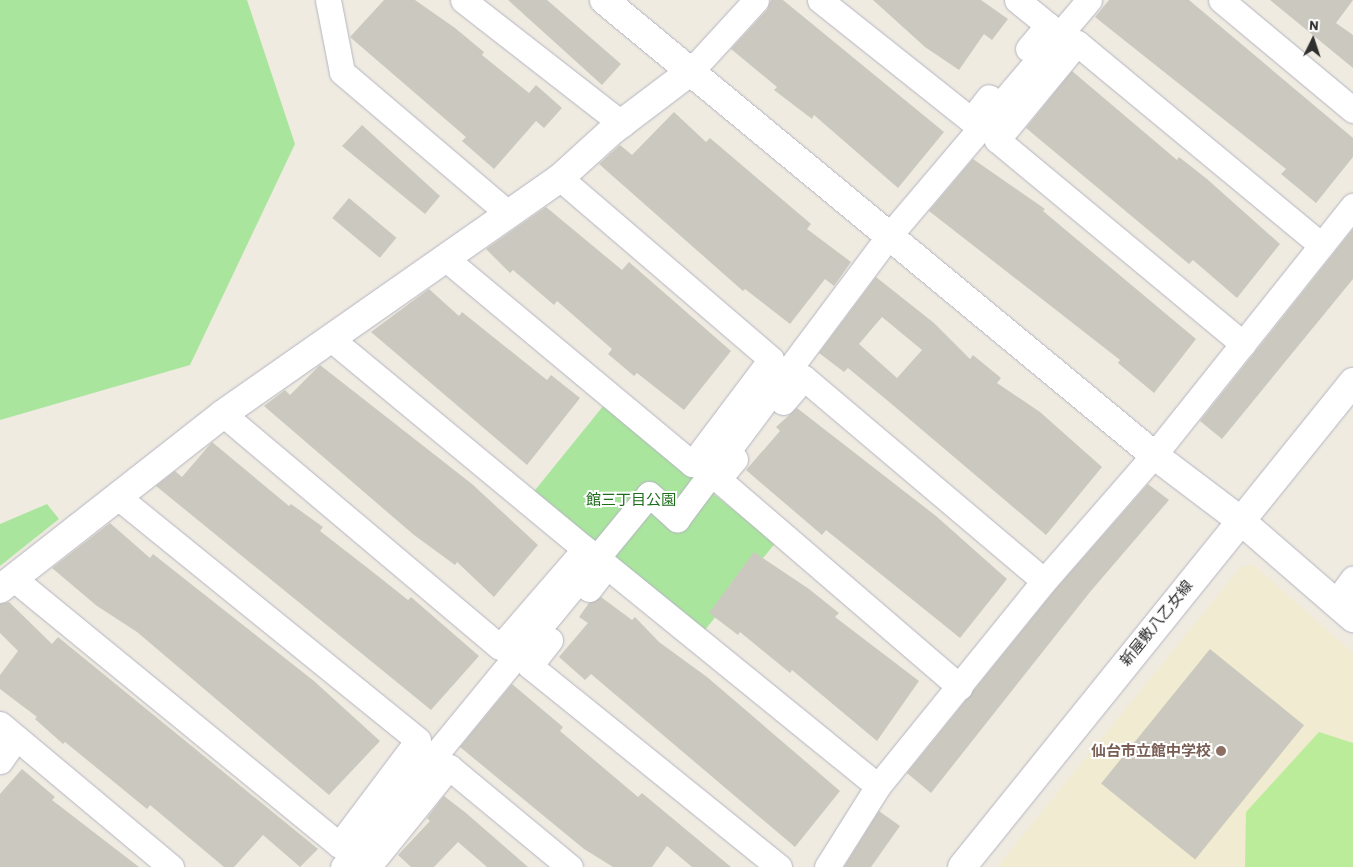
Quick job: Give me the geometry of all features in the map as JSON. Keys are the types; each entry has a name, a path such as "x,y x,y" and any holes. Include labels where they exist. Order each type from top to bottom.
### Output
{"street":[{"path":"328,0 342,72 509,214"},
{"path":"463,0 622,124"},
{"path":"604,0 888,237 1154,454 1240,520 1344,610 1353,579"},
{"path":"118,497 418,740 340,844 7,584 223,414 332,340 560,178 622,124 691,71 756,0"},
{"path":"820,0 971,120 1048,24 1018,0"},
{"path":"343,867 649,494 677,519 888,237 1088,0"},
{"path":"1221,0 1353,110"},
{"path":"1243,344 997,140 1077,43 1321,245"},
{"path":"445,258 692,464 771,359 560,178"},
{"path":"827,867 878,786 960,688 1044,581 1154,454 1353,206"},
{"path":"223,414 500,647 585,549 332,340"},
{"path":"960,688 718,479 804,378 1044,581"},
{"name":"新屋敷八乙女線","path":"962,867 1353,382"},
{"path":"778,867 530,666 606,566 878,786"},
{"path":"0,761 8,731 171,867"},
{"path":"368,867 449,767 570,867"}],"shaded area":[{"name":"仙台市立館中学校","path":"1253,564 1353,653 1353,867 997,867 1240,568"}],"green space":[{"path":"0,0 247,0 295,144 190,365 0,420"},
{"name":"館三丁目公園","path":"604,405 775,543 704,630 534,492"},
{"path":"47,504 59,519 0,566 0,524"},
{"path":"1319,732 1353,743 1353,867 1245,867 1246,812"}],"building":[{"path":"384,0 415,0 455,28 484,52 482,55 529,93 536,85 562,108 544,128 536,121 494,169 462,141 466,137 350,37"},
{"path":"508,0 547,0 621,64 602,85"},
{"path":"771,0 783,0 944,132 898,188 814,115 812,119 774,90 777,87 731,49 767,10"},
{"path":"873,0 981,0 1008,19 992,40 984,34 959,70 925,47"},
{"path":"1109,0 1189,0 1353,138 1353,157 1316,203 1281,174 1286,169 1095,17"},
{"path":"1270,0 1353,0 1336,23 1353,35 1353,68"},
{"path":"1072,71 1177,160 1179,157 1207,179 1280,244 1237,298 1193,260 1189,264 1026,128"},
{"path":"674,112 706,142 710,138 811,224 807,229 851,262 834,286 825,279 790,324 745,289 743,291 599,164 620,145 632,155"},
{"path":"362,125 440,196 425,214 342,146"},
{"path":"973,159 1045,209 1043,211 1196,339 1154,393 1118,363 1120,360 929,211"},
{"path":"349,198 396,238 380,258 332,218"},
{"path":"546,207 622,270 629,262 731,351 684,410 637,373 634,376 608,354 612,349 557,301 554,305 513,270 510,273 486,249"},
{"path":"1353,229 1353,279 1222,439 1200,421"},
{"path":"876,277 934,323 970,359 973,355 1001,378 997,383 1040,412 1102,467 1046,535 848,368 844,372 819,353","holes":["882,317 922,350 897,378 859,344"]},
{"path":"429,289 459,316 462,312 547,380 551,375 580,398 527,465 371,332"},
{"path":"320,365 472,484 538,545 494,597 457,562 455,565 414,535 264,406 285,390 290,395"},
{"path":"797,408 936,516 1007,579 960,638 826,530 822,535 746,470 780,431 776,427"},
{"path":"212,442 289,506 291,504 323,527 320,531 408,600 411,597 479,656 431,710 156,486 175,471 182,477"},
{"path":"1148,484 1169,500 1090,592 931,793 907,773 1055,590"},
{"path":"110,523 150,558 153,554 314,681 380,741 329,795 137,632 97,606 52,568"},
{"path":"754,552 809,589 839,613 835,617 919,681 877,741 792,670 790,673 740,632 738,635 709,613"},
{"path":"601,597 632,620 635,617 659,642 707,677 840,791 795,847 591,674 585,680 559,657 588,623 579,617 589,603"},
{"path":"9,602 52,644 58,637 318,849 300,867 263,835 234,867 224,867 150,805 147,809 65,742 63,744 35,719 37,717 0,689 0,675 18,651 0,633 0,604"},
{"path":"1210,649 1304,725 1195,860 1101,783"},
{"path":"512,684 563,727 560,731 638,797 642,793 731,867 692,867 667,846 652,867 613,867 584,849 460,747"},
{"path":"22,769 55,797 52,800 139,867 0,867 0,794"},
{"path":"444,796 528,867 487,867 458,842 434,867 411,867 398,855 430,821 427,818"},
{"path":"879,811 900,826 871,867 844,867"}],"place":[{"name":"仙台市立館中学校","path":"1221,751"}]}
